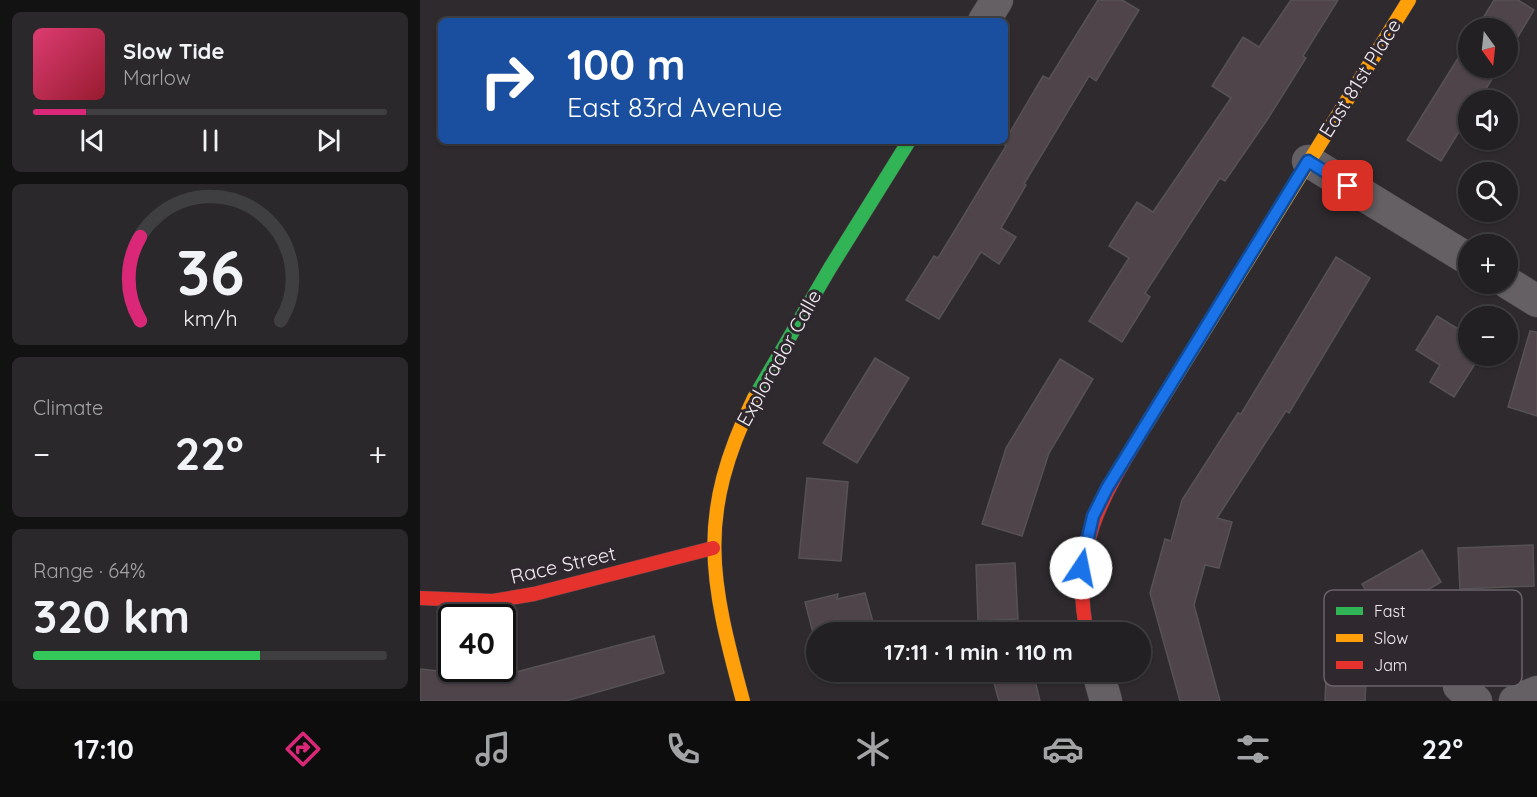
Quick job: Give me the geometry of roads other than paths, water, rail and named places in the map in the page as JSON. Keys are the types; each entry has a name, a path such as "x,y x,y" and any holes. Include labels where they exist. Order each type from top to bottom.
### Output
{"street":[{"path":"986,18 997,0"},
{"name":"East 81st Place","path":"1085,622 1080,591 1081,568 1093,516 1107,488 1409,0"},
{"name":"Explorador Calle","path":"743,701 717,585 713,548 716,507 724,469 746,410 907,144"},
{"path":"1308,161 1458,253"},
{"path":"1518,289 1537,301"},
{"name":"Race Street","path":"420,598 493,602 534,594 713,548"},
{"path":"1101,682 1106,701"},
{"path":"1515,701 1537,692"}]}
